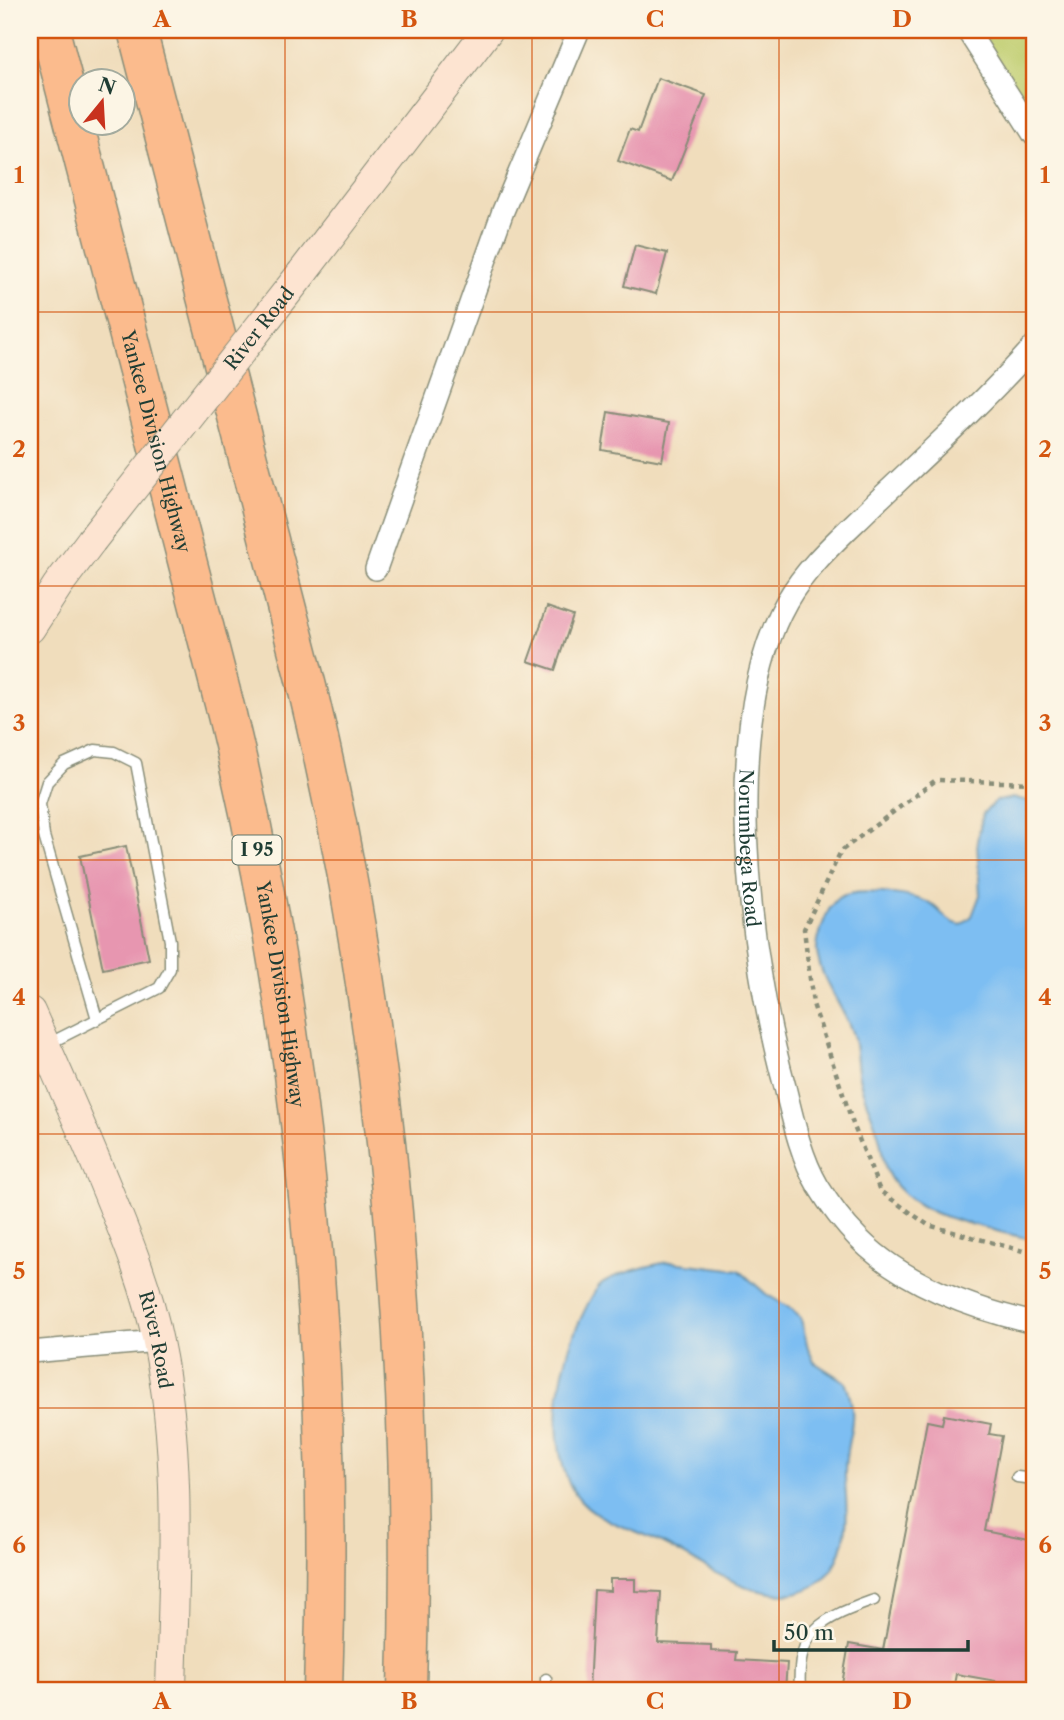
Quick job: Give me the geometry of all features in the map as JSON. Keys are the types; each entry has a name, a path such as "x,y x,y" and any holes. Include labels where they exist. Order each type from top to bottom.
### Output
{"highway":[{"name":"Yankee Division Highway","path":"50,30 227,715 255,842 283,991 306,1167 320,1331 326,1509 323,1690"},
{"path":"137,30 310,699 334,805 365,971 389,1161 405,1357 410,1548 407,1690"}],"main road":[{"name":"River Road","path":"30,628 91,541 303,272 488,30"},
{"name":"River Road","path":"30,1012 86,1137 128,1242 158,1341 169,1412 173,1465 175,1542 171,1690"}],"street":[{"path":"376,569 503,211 579,30"},
{"path":"967,30 1034,135"},
{"name":"Norumbega Road","path":"1034,346 849,529 817,562 788,598 771,633 759,676 751,728 747,788 751,898 768,1021 797,1130 817,1184 859,1239 889,1264 945,1293 982,1308 1034,1323"},
{"path":"30,1352 158,1341"}],"lane":[{"path":"45,1045 97,1019 159,988 170,969 170,941 136,763 114,752 95,750 64,764 47,782 40,804 44,836 97,1019"},
{"path":"1017,1477 1034,1479"},
{"path":"800,1690 803,1650 817,1625 841,1612 874,1600"}],"path":[{"path":"1034,783 936,780 841,851 804,929 813,1004 853,1124 880,1191 928,1226 1034,1254"}],"green space":[{"path":"967,30 1034,30 1034,135"}],"water":[{"path":"1014,798 1034,802 1034,1239 936,1213 916,1203 897,1187 886,1167 878,1133 861,1084 853,1035 823,974 817,952 826,915 838,898 846,895 869,892 919,899 932,905 950,921 961,925 972,916 980,895 977,841 983,814 996,801"},
{"path":"671,1262 739,1270 766,1294 793,1310 801,1319 814,1362 845,1382 852,1409 845,1462 846,1526 842,1549 836,1563 814,1586 796,1593 777,1594 739,1584 653,1539 598,1515 576,1495 568,1481 562,1464 557,1428 559,1393 572,1340 581,1319 601,1284 635,1270"}],"building":[{"path":"658,78 706,95 672,181 618,161 630,129 638,132"},
{"path":"635,245 667,253 656,294 624,286"},
{"path":"608,412 669,423 662,461 602,450"},
{"path":"547,607 573,616 555,670 528,661"},
{"path":"126,846 149,959 103,969 80,856"},
{"path":"944,1415 991,1424 989,1434 1002,1436 984,1531 1034,1541 1034,1690 994,1690 996,1681 956,1674 953,1690 841,1690 849,1644 883,1650 927,1421 942,1424"},
{"path":"610,1579 635,1579 635,1591 661,1592 658,1643 711,1645 711,1651 737,1652 736,1660 787,1663 785,1690 589,1690 594,1590 610,1591"}]}
